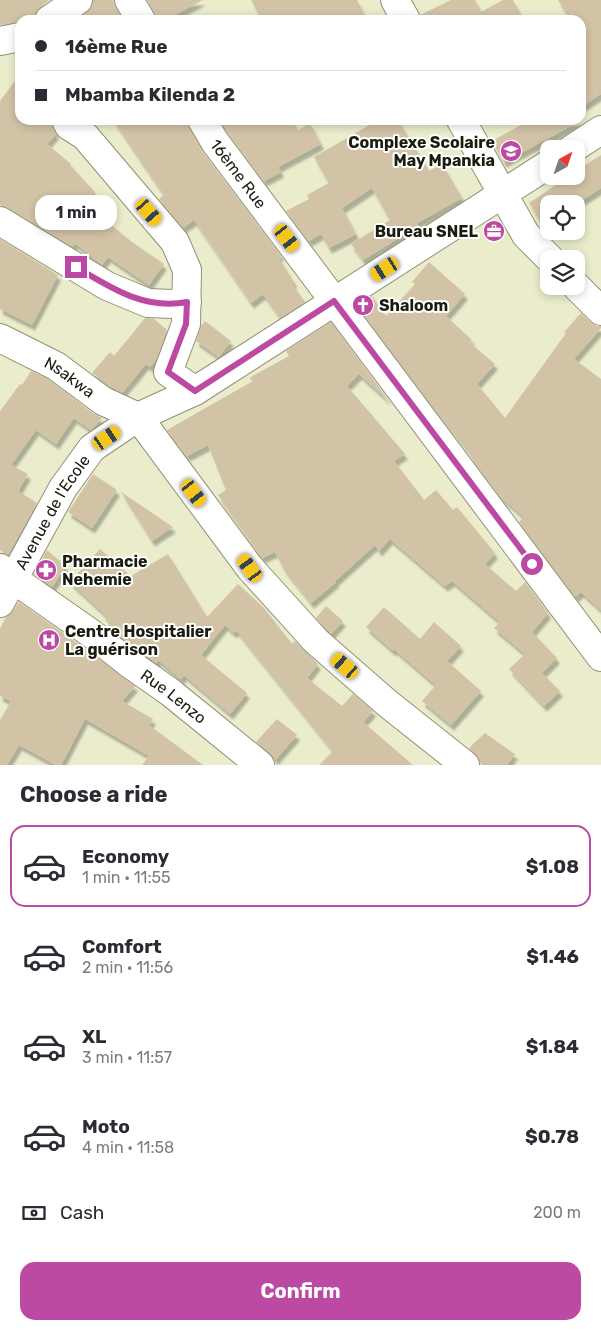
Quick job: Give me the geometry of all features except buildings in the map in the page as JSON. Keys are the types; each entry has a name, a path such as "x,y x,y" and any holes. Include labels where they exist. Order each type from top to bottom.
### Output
{"street":[{"path":"56,15 78,0"},
{"path":"129,0 138,15"},
{"path":"395,0 403,15"},
{"path":"0,41 15,37"},
{"path":"68,125 85,136 175,242 187,270 186,324 168,372 195,391"},
{"name":"16ème Rue","path":"205,125 215,142 601,657"},
{"path":"464,125 526,235 541,250"},
{"path":"585,140 601,130"},
{"name":"Avenue de l'Ecole","path":"0,603 6,573 92,448 138,417 195,391 540,170"},
{"path":"0,221 107,286 148,303 172,304 187,302"},
{"path":"585,295 601,311"},
{"name":"Nsakwa","path":"0,338 56,366 103,401 138,417"},
{"path":"138,417 250,568 316,641 388,703 465,765"},
{"name":"Rue Lenzo","path":"6,573 170,692 260,765"}],"place":[{"name":"Complexe Scolaire May Mpankia","path":"511,151"},
{"name":"Bureau SNEL","path":"494,231"},
{"name":"Shaloom","path":"363,305"},
{"name":"Pharmacie Nehemie","path":"46,570"},
{"name":"Centre Hospitalier La guérison","path":"49,640"}],"route":[{"path":"76,267 107,286 148,303 172,304 187,302 186,324 168,372 195,391 334,301 532,564"}]}
